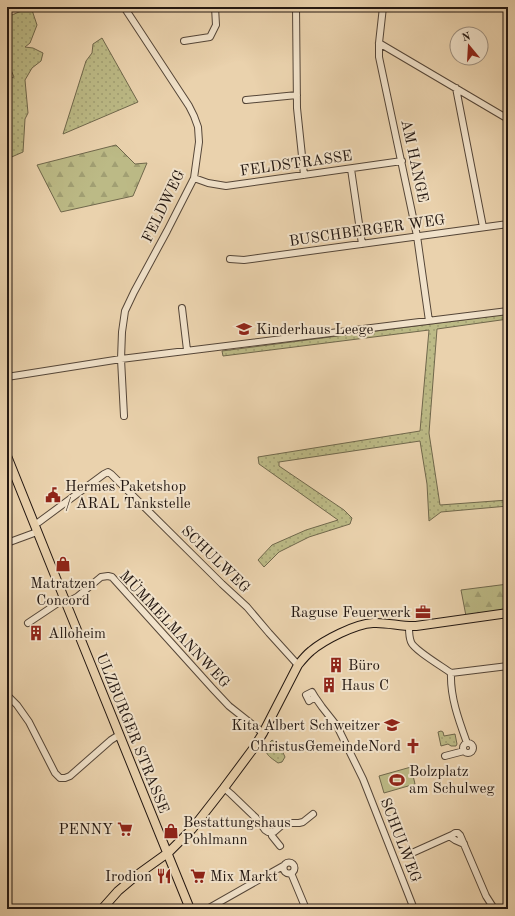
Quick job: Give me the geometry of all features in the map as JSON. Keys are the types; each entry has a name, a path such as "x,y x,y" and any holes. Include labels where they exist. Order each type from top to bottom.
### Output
{"main road":[{"name":"ULZBURGER STRASSE","path":"7,456 190,909"},
{"path":"102,909 118,891 137,875 167,854 187,834 253,749 263,733 298,665 305,656 317,646 354,628 367,624 373,623 409,627 508,613"}],"street":[{"path":"184,41 210,37 216,25 215,7"},
{"path":"296,7 298,124 304,175"},
{"name":"AM HANGE","path":"383,7 379,56 417,236 429,321"},
{"name":"FELDWEG","path":"124,416 121,359 122,332 125,311 194,178 199,142 198,127 189,106 127,8"},
{"path":"379,43 508,118"},
{"path":"456,88 483,227"},
{"path":"246,100 297,95"},
{"name":"FELDSTRASSE","path":"194,178 208,183 226,186 402,161"},
{"path":"351,168 362,244"},
{"name":"BUSCHBERGER WEG","path":"230,259 244,260 508,224"},
{"path":"182,308 187,350"},
{"path":"7,377 187,350 508,311"},
{"name":"SCHULWEG","path":"7,543 36,528 39,522 108,472 246,607 298,665"},
{"name":"MÜMMELMANNWEG","path":"28,622 65,601 77,597 101,577 112,577 213,690 229,706 263,733"},
{"path":"409,627 409,634 412,644 451,673 508,666"},
{"path":"445,756 464,751 471,753 474,748 473,745 467,743 457,712 451,685 451,673"},
{"path":"7,695 17,705 29,722 55,773 60,778 70,776 111,740 119,735"},
{"name":"SCHULWEG","path":"315,697 337,726 364,781 414,909"},
{"path":"224,788 256,818 265,830 271,832 274,832 282,825 303,822 313,814"},
{"path":"271,832 272,836 280,846"},
{"path":"412,853 458,833 486,896 493,907 497,909"},
{"path":"209,908 288,862 292,863 295,868 291,873"},
{"path":"283,866 286,873 291,873"},
{"path":"291,873 306,909"}],"green space":[{"path":"31,7 37,25 30,43 25,47 33,48 43,53 41,61 32,68 25,80 28,113 25,119 23,152 7,159 7,17"},
{"path":"102,38 138,102 63,134 86,61 92,53 93,44"},
{"path":"7,61 14,77 7,80"},
{"path":"116,145 135,164 147,163 133,196 61,212 37,165"},
{"path":"508,314 508,319 437,329 429,433 440,505 508,500 508,506 441,512 429,521 427,484 420,441 279,462 279,466 344,510 352,518 350,524 309,537 279,552 264,567 258,560 272,545 306,530 338,520 259,464 258,457 420,431 429,330 223,356 222,351"},
{"path":"508,584 508,610 466,616 461,590"},
{"path":"438,732 443,732 444,736 455,734 456,746 451,746 448,744 441,746"},
{"path":"272,740 280,746 285,757 282,762 278,763 267,753 266,750"},
{"name":"Bolzplatz am Schulweg","path":"411,767 415,784 384,793 379,776"}],"place":[{"name":"Kinderhaus Leege","path":"244,329"},
{"name":"Hermes Paketshop / ARAL Tankstelle","path":"53,495"},
{"name":"Matratzen Concord","path":"63,564"},
{"name":"Raguse Feuerwerk","path":"423,612"},
{"name":"Alloheim","path":"36,633"},
{"name":"Büro","path":"336,665"},
{"name":"Haus C","path":"329,685"},
{"name":"Kita Albert Schweitzer","path":"392,725"},
{"name":"ChristusGemeindeNord","path":"413,746"},
{"name":"Bolzplatz am Schulweg","path":"397,780"},
{"name":"PENNY","path":"125,829"},
{"name":"Bestattungshaus Pohlmann","path":"171,831"},
{"name":"Irodion","path":"164,876"},
{"name":"Mix Markt","path":"198,876"}]}
